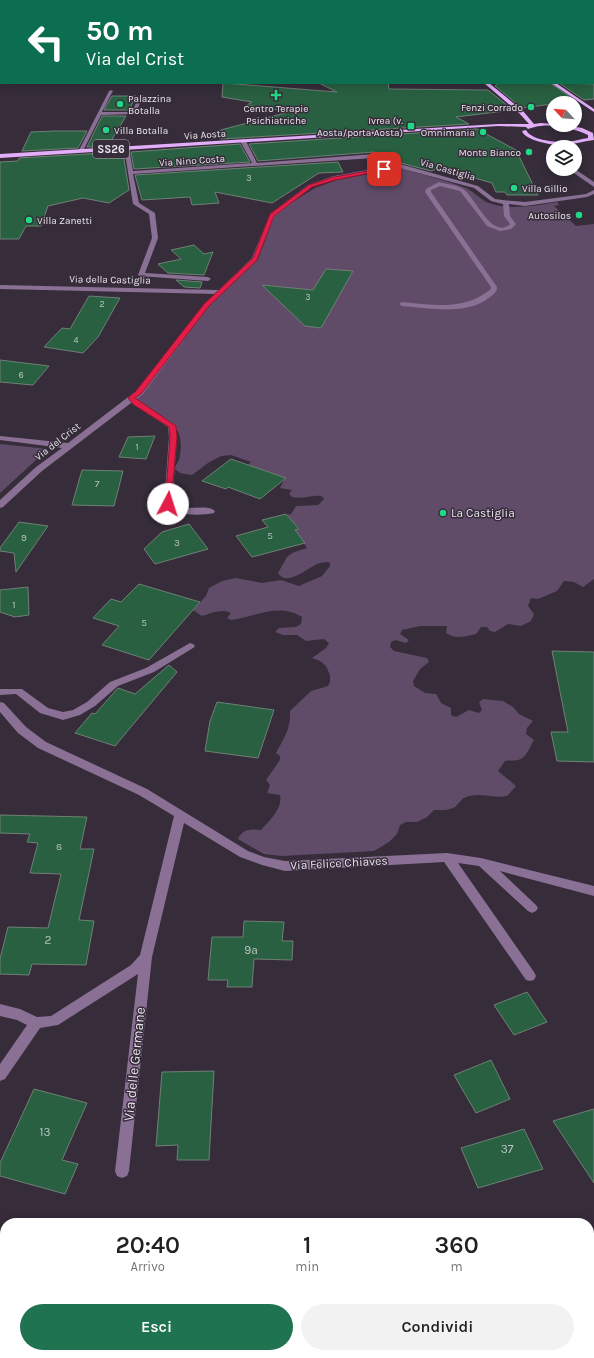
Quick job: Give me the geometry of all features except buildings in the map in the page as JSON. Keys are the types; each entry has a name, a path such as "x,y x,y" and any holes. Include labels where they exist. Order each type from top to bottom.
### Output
{"main road":[{"path":"487,84 521,112 533,126 524,131 525,134 533,139 546,141"},
{"path":"554,84 594,111"},
{"name":"SS26","path":"508,124 521,120 524,117"},
{"name":"Via Aosta","path":"0,156 508,124 546,125"},
{"name":"Via Aosta","path":"483,126 524,131"},
{"name":"Via Aosta","path":"582,130 593,136"},
{"path":"582,140 593,136"}],"street":[{"path":"80,151 111,91"},
{"path":"99,114 134,113 141,96"},
{"path":"243,141 255,164"},
{"path":"126,148 136,204 152,213 155,238 141,275 208,279"},
{"name":"Via Nino Costa","path":"131,173 374,156"},
{"name":"Via Castiglia","path":"220,292 255,259 272,215 310,186 334,178 400,166 476,187 493,200 506,203 525,204 587,195 594,192"},
{"path":"581,176 594,185"},
{"name":"Via Castiglia","path":"402,304 460,306 480,302 494,290 494,286 428,192 429,189 439,184 462,190 489,225 500,229 509,228 513,224 507,216 506,203"},
{"name":"Via della Castiglia","path":"0,287 220,292"},
{"name":"Via del Crist","path":"0,505 39,469 138,393 207,305 220,292"},
{"path":"131,398 136,404 172,426 173,437 168,504 172,508 179,510 211,511"},
{"path":"0,438 69,446"},
{"path":"0,692 18,691 44,711 63,716 76,713 91,704 114,684 150,670 190,646"},
{"path":"0,705 22,730 42,745 143,792 177,814"},
{"name":"Via Felice Chiaves","path":"177,814 244,854 262,862 286,866 447,858 481,862 594,891"},
{"name":"Via delle Germane","path":"122,1171 146,957 163,891 177,814"},
{"path":"447,858 530,976"},
{"path":"481,862 532,908"},
{"name":"Via delle Germane","path":"36,1023 53,1021 121,980 135,969 146,957"},
{"path":"0,1010 20,1015 36,1023 0,1075"}],"shaded area":[{"name":"La Castiglia","path":"401,168 466,188 486,202 494,205 521,207 557,202 559,205 554,206 576,226 594,224 594,579 583,587 574,582 564,581 557,591 538,599 531,598 528,606 534,614 531,621 521,626 508,624 495,632 490,631 487,627 481,627 476,634 457,637 446,633 447,626 420,626 402,630 400,634 409,640 406,643 395,640 391,642 390,647 394,651 427,658 429,662 420,669 413,681 414,686 425,693 436,694 441,703 451,708 451,715 456,717 469,710 479,713 482,710 479,702 483,699 503,701 513,707 519,714 533,721 527,728 526,734 534,740 526,755 518,760 505,761 498,771 516,786 507,796 469,796 453,808 434,810 427,817 417,822 406,822 400,825 397,834 389,842 374,851 282,856 264,854 238,839 242,833 247,830 261,830 279,805 280,795 267,793 270,785 266,780 280,760 280,756 276,753 288,728 290,711 311,691 328,686 330,682 330,675 326,666 320,661 312,658 326,648 329,643 324,639 306,641 297,635 283,635 275,632 279,628 296,627 301,624 302,617 293,613 284,611 266,612 231,620 227,618 231,613 228,612 217,612 202,616 193,610 206,596 209,588 222,581 236,578 262,583 281,580 299,586 322,576 330,566 330,563 323,562 315,565 291,578 282,577 278,573 287,557 292,553 307,548 295,530 299,529 287,515 291,514 296,506 318,505 324,499 320,496 301,498 292,497 289,494 292,490 280,488 285,478 248,465 251,462 231,455 221,456 208,463 192,475 180,473 175,469 180,455 181,442 174,425 151,411 134,398 209,305 258,259 275,216 288,205 315,188 337,180"},
{"path":"0,444 48,449 0,493"}],"place":[{"name":"Centro Terapie Psichiatriche","path":"276,95"},
{"name":"Palazzina Botalla","path":"120,104"},
{"name":"Fenzi Corrado","path":"531,107"},
{"name":"Ivrea (v. Aosta/porta Aosta)","path":"411,126"},
{"name":"Villa Botalla","path":"106,130"},
{"name":"Omnimania","path":"483,132"},
{"name":"Monte Bianco","path":"529,152"},
{"name":"Villa Gillio","path":"514,188"},
{"name":"Autosilos","path":"579,215"},
{"name":"Villa Zanetti","path":"29,220"},
{"name":"La Castiglia","path":"443,513"}],"route":[{"path":"168,504 173,437 172,426 136,404 131,398 138,393 207,305 255,259 272,215 310,186 334,178 384,169"}]}
